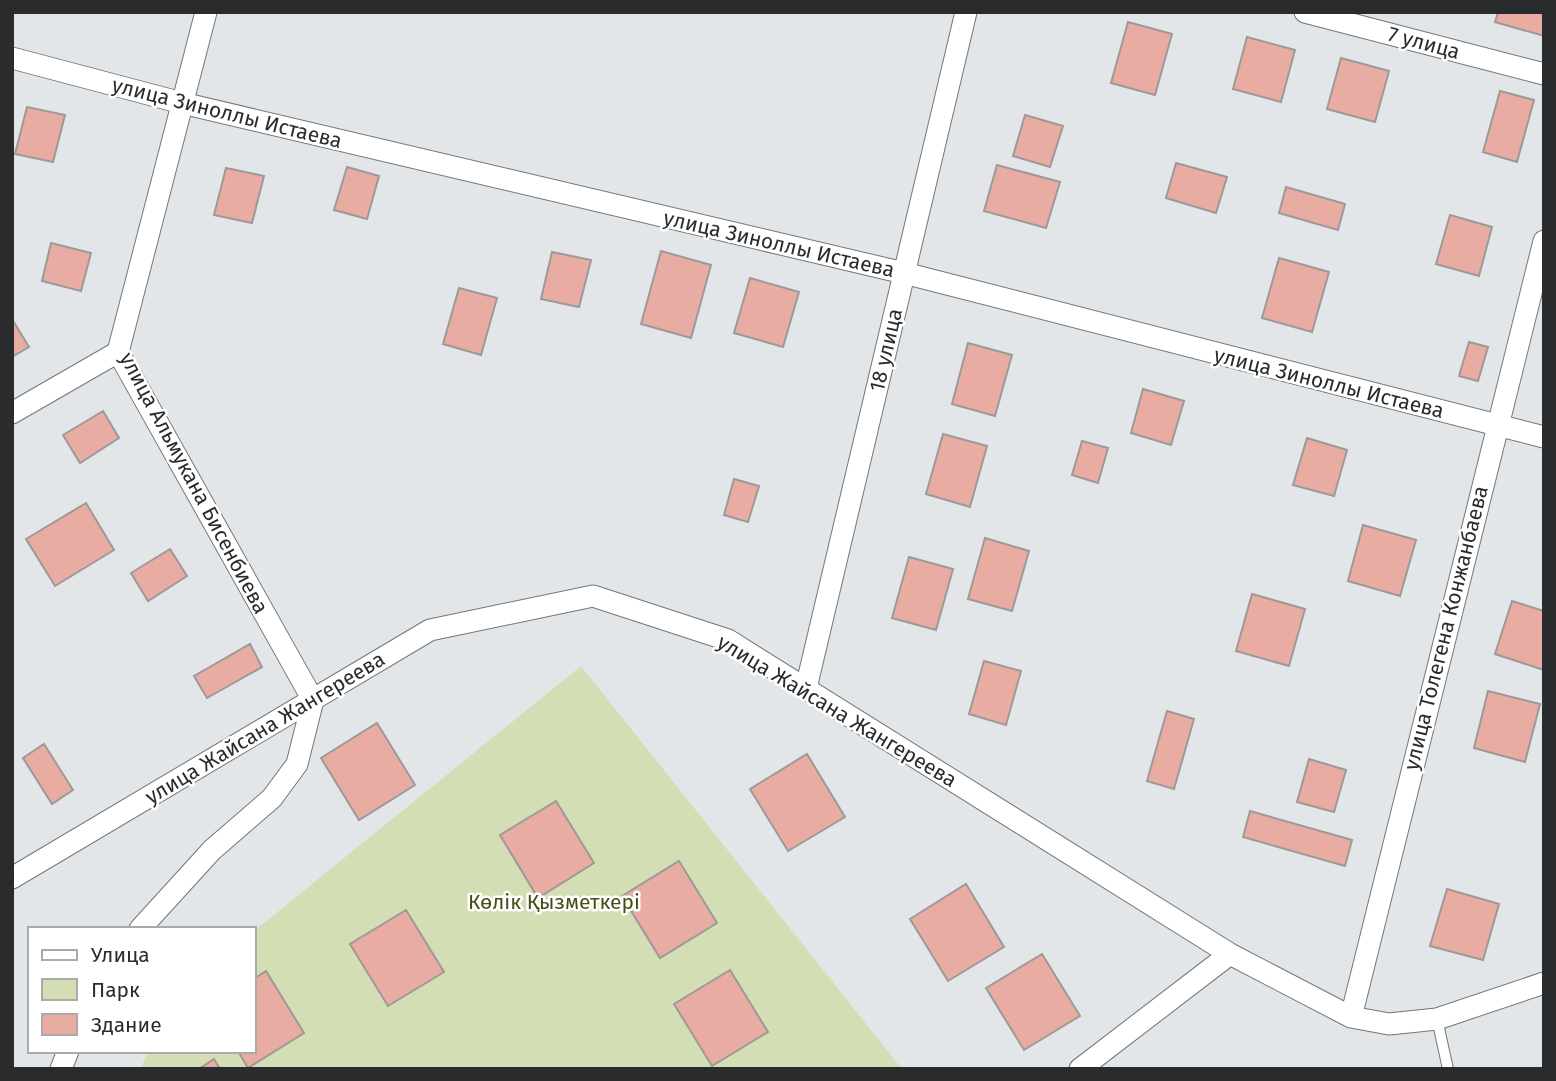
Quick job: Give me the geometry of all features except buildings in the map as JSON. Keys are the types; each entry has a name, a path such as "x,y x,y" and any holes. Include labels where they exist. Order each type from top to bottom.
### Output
{"street":[{"name":"улица Альмукана Бисенбиева","path":"206,12 118,352 313,700"},
{"name":"18 улица","path":"806,688 966,12"},
{"name":"7 улица","path":"1305,12 1544,74"},
{"name":"улица Зиноллы Истаева","path":"12,58 182,103 904,273 1544,437"},
{"name":"улица Толегена Конжанбаева","path":"1350,1017 1544,241"},
{"path":"12,413 118,352"},
{"name":"улица Жайсана Жангереева","path":"12,878 430,631 593,596 728,640 1230,954 1350,1017 1389,1024 1437,1018 1544,983"},
{"path":"142,927 212,850 272,798 298,764 313,700"},
{"path":"1080,1069 1230,954"}],"lane":[{"path":"1437,1018 1448,1069"}],"green space":[{"name":"Көлік Қызметкері","path":"581,666 902,1069 140,1069 148,1053 256,1053 256,929"}]}
